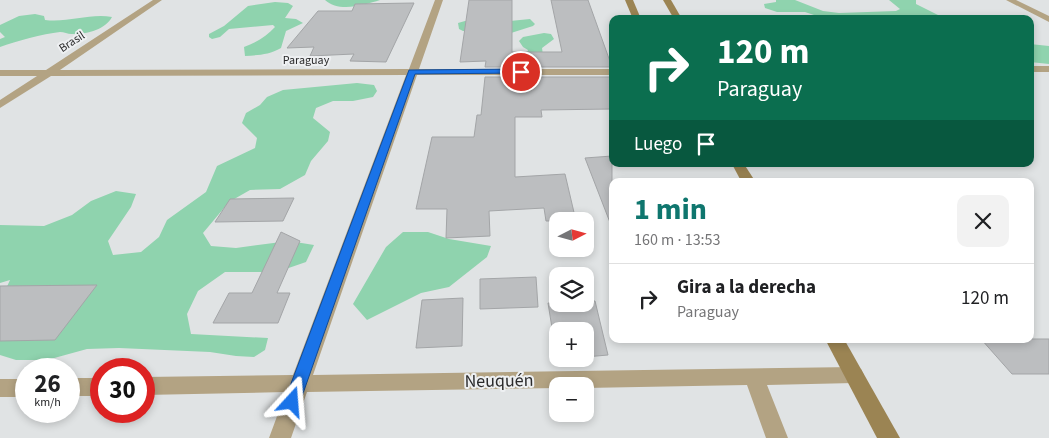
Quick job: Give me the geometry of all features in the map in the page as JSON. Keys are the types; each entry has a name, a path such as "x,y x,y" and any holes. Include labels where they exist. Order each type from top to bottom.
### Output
{"street":[{"name":"Brasil","path":"0,105 158,0"},
{"path":"280,438 298,384 439,0"},
{"path":"629,0 636,15"},
{"path":"667,0 676,15"},
{"path":"1010,0 1049,19"},
{"path":"1032,11 1049,10"},
{"path":"1034,70 1049,69"},
{"name":"Paraguay","path":"0,73 609,72"},
{"path":"740,167 746,178"},
{"path":"836,343 889,438"},
{"name":"Neuquén","path":"155,386 854,375"},
{"path":"754,377 776,438"},
{"path":"0,388 15,388"}],"green space":[{"path":"325,0 380,0 359,6 344,7 331,4"},
{"path":"776,0 795,0 823,11 839,13 896,11 900,9 889,0 916,0 916,4 938,15 814,15 805,12 777,12 765,8 764,4 776,2"},
{"path":"275,2 288,3 293,6 285,18 296,19 303,23 286,31 281,48 259,55 245,56 244,47 265,36 275,27 273,25 229,29 220,37 212,39 209,37 209,34 224,26 248,6"},
{"path":"35,14 44,16 45,20 54,21 95,16 112,17 105,25 88,32 76,34 53,33 0,47 0,39 5,37 0,32 0,25 19,16"},
{"path":"530,19 535,24 533,26 511,33 463,31 459,29 458,23 465,21"},
{"path":"544,33 551,34 554,39 542,48 543,55 527,53 528,50 519,41 523,37"},
{"path":"1034,44 1049,46 1049,64 1034,62"},
{"path":"357,83 374,85 377,91 373,97 353,101 333,101 316,108 313,118 330,132 328,141 311,161 305,175 280,189 250,190 229,202 203,233 211,246 236,248 289,241 314,245 306,262 277,272 225,272 198,291 187,314 191,334 268,338 265,350 254,357 210,352 119,348 87,349 54,358 15,358 15,360 0,355 0,302 10,280 0,283 0,225 44,226 72,215 91,201 116,191 136,194 131,207 108,241 113,255 141,252 159,237 167,220 206,192 217,166 255,148 257,138 242,123 246,113 260,105 267,97 283,90"},
{"path":"403,232 428,232 449,239 491,246 487,257 449,287 421,293 367,320 353,304 386,247"}],"building":[{"path":"469,0 512,0 512,52 562,52 551,0 588,0 609,59 609,67 485,67 486,61 460,62"},
{"path":"414,3 386,62 350,61 354,54 310,56 314,47 287,48 318,11 352,11 355,4"},
{"path":"485,77 609,77 609,109 541,110 542,117 515,117 515,177 565,174 574,212 549,212 549,221 546,221 544,208 489,211 490,236 446,238 447,209 416,209 432,137 474,137 477,115 481,115"},
{"path":"609,156 609,167 612,167 612,178 609,178 609,220 585,158"},
{"path":"294,198 283,221 215,222 230,199"},
{"path":"281,232 300,241 277,293 290,293 278,323 213,323 229,293 252,293"},
{"path":"536,277 538,307 480,309 480,279"},
{"path":"97,285 55,340 0,341 0,286"},
{"path":"463,298 462,346 416,348 422,300"},
{"path":"595,301 608,355 594,356 594,322 551,322 549,312 594,312"},
{"path":"1034,339 1049,339 1049,374 1012,374 985,343 1034,343"}],"route":[{"path":"292,402 412,72 521,72"}]}
